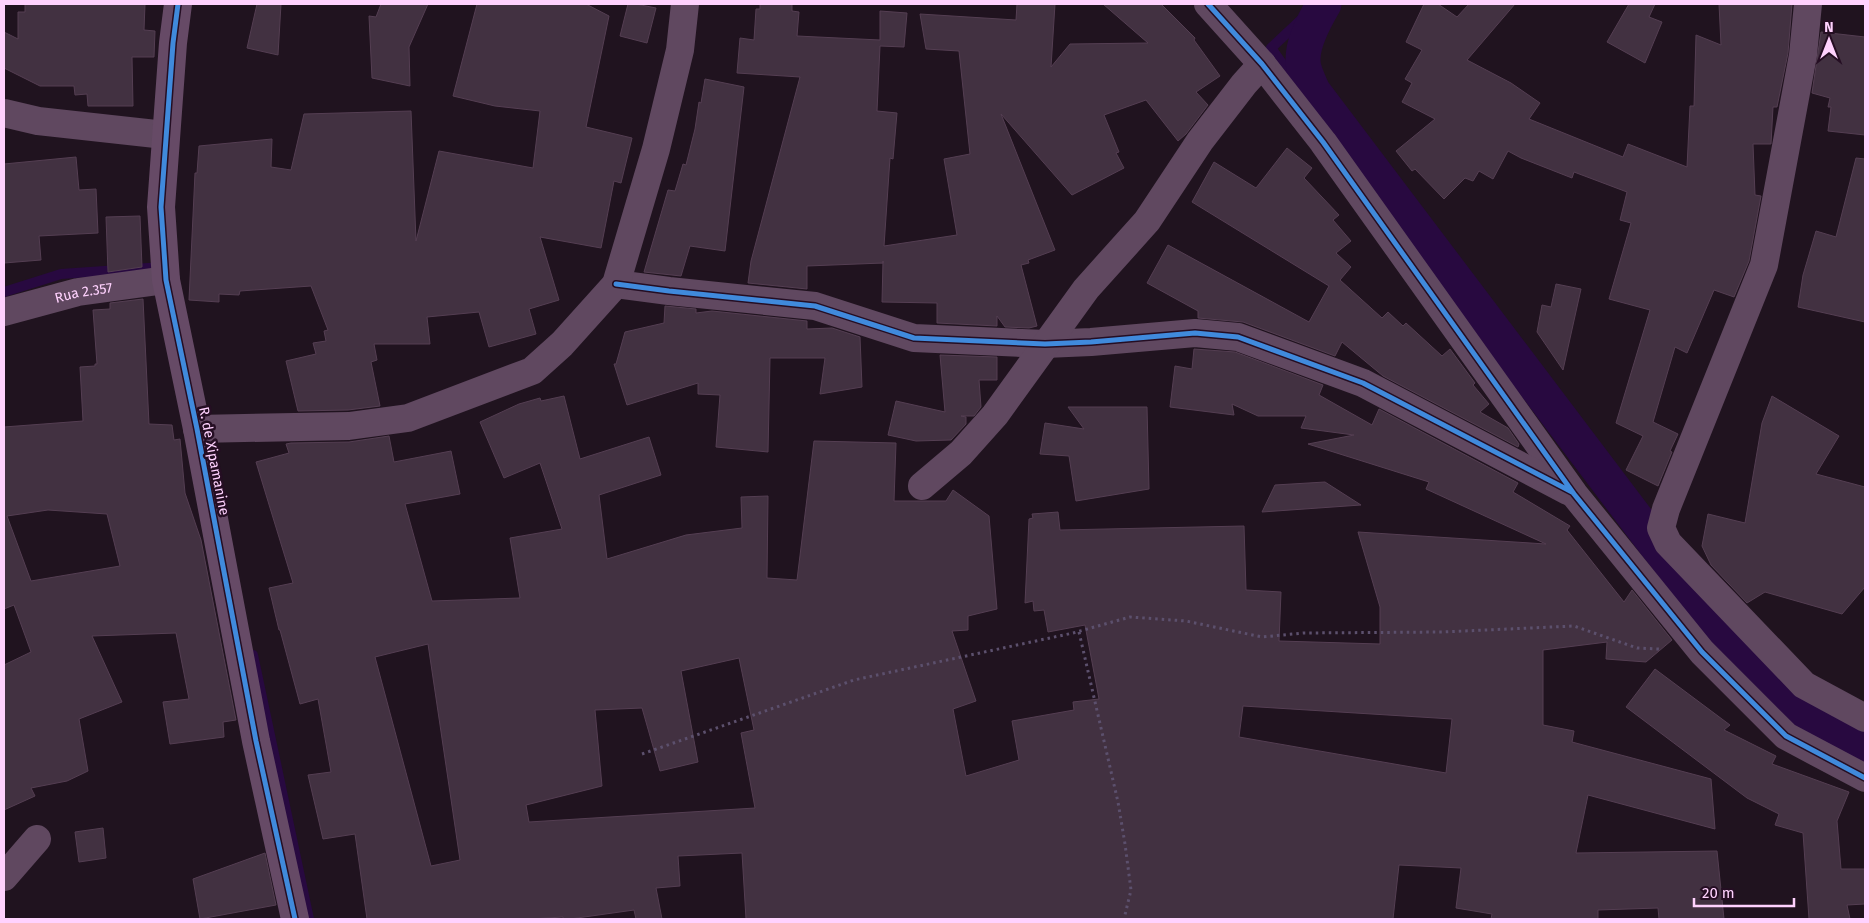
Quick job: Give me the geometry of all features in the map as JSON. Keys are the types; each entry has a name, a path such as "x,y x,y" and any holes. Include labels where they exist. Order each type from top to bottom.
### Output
{"street":[{"name":"R. de Xipamanine","path":"178,4 172,43 161,207 166,280 197,430 256,741 294,919"},
{"path":"197,430 349,426 408,418 532,371 562,344 616,284 662,122 680,50 685,4"},
{"path":"1208,4 1262,64 1323,142 1574,494 1702,652 1786,736 1865,778"},
{"path":"1808,4 1803,55 1764,265 1666,508 1661,528 1668,543 1804,685 1865,718"},
{"path":"922,486 961,453 995,415 1086,289 1147,221 1200,141 1262,64"},
{"path":"4,113 38,121 165,135"},
{"name":"Rua 2.357","path":"4,312 78,292 166,280"},
{"path":"616,284 815,306 914,338 1045,344 1195,333 1238,337 1363,383 1574,494"},
{"path":"4,877 37,840"}],"path":[{"path":"642,754 854,680 1079,632 1130,617 1186,621 1262,637 1303,633 1442,632 1574,626 1637,648 1702,652"},
{"path":"1079,632 1118,802 1125,844 1131,890 1124,919"}],"building":[{"path":"25,4 145,4 144,30 155,31 154,57 132,57 133,106 88,106 87,94 75,95 74,86 40,86 4,68 4,32 18,39 18,12 25,12"},
{"path":"257,4 281,4 278,55 247,48"},
{"path":"381,4 428,4 409,47 410,86 372,78 369,16 376,17"},
{"path":"477,4 586,4 609,16 586,127 632,138 621,183 614,181 601,248 540,237 559,300 529,309 536,334 489,347 479,312 427,317 430,344 374,344 377,360 371,362 380,406 348,410 298,411 286,361 316,354 313,343 326,341 324,331 328,330 311,286 240,291 239,295 219,294 219,302 189,300 195,173 197,173 199,146 272,139 271,167 291,170 304,114 411,111 416,241 439,151 533,168 540,111 495,106 453,96"},
{"path":"628,4 656,8 647,43 620,36"},
{"path":"760,4 792,4 792,11 799,12 797,36 880,40 880,11 907,13 904,47 880,46 877,111 897,113 893,159 890,158 884,246 957,235 944,159 970,154 959,51 926,49 920,14 1016,20 1017,4 1055,4 1051,67 1070,44 1148,43 1103,4 1161,4 1195,38 1194,40 1220,76 1196,92 1208,105 1186,134 1178,141 1146,100 1104,115 1119,152 1116,153 1124,168 1072,195 1001,114 1055,250 1028,260 1029,263 1021,265 1037,326 1029,328 1005,327 997,316 997,326 937,323 937,303 882,302 883,263 807,266 807,289 748,283 751,261 800,77 737,73 740,38 754,40 756,9 760,9"},
{"path":"1424,4 1438,4 1457,17 1469,4 1515,4 1467,60 1511,83 1540,103 1529,119 1623,157 1628,144 1687,167 1690,106 1694,106 1696,35 1721,45 1719,4 1792,4 1788,53 1777,107 1773,107 1771,144 1753,144 1755,195 1761,196 1749,261 1734,297 1714,290 1687,353 1675,347 1653,422 1678,434 1658,486 1626,470 1643,436 1616,423 1650,310 1609,299 1631,223 1620,220 1627,192 1574,172 1572,178 1508,151 1493,179 1479,171 1473,181 1465,178 1444,199 1415,169 1412,171 1396,151 1435,119 1402,102 1412,83 1405,79 1422,50 1406,42"},
{"path":"1629,4 1655,4 1649,17 1662,22 1645,63 1607,42"},
{"path":"1821,32 1865,37 1865,135 1828,131 1831,107 1828,107 1830,98 1812,93"},
{"path":"705,79 744,87 725,251 690,246 681,276 644,272 668,190 675,191 683,164 686,165"},
{"path":"1287,148 1312,168 1304,178 1339,215 1333,220 1351,241 1336,253 1351,267 1340,280 1382,318 1388,312 1403,326 1406,323 1442,356 1450,349 1475,383 1473,385 1489,404 1480,412 1508,428 1519,444 1518,447 1383,376 1342,342 1335,356 1243,322 1198,318 1198,311 1147,283 1168,245 1309,322 1329,286 1192,202 1214,162 1256,188"},
{"path":"76,157 79,190 96,189 98,233 39,236 41,260 4,263 4,164"},
{"path":"1856,158 1865,159 1865,322 1798,307 1803,275 1816,231 1836,237"},
{"path":"140,216 142,267 108,272 106,217"},
{"path":"1556,284 1581,289 1563,370 1537,332 1542,305 1551,307"},
{"path":"143,299 149,424 172,425 174,440 180,439 185,493 201,540 236,720 223,722 224,737 170,744 163,702 189,699 176,633 92,636 122,702 79,719 88,771 67,781 31,788 35,796 4,810 4,665 31,652 14,605 4,609 4,427 83,421 80,367 95,366 97,364 93,310 110,309 110,303","holes":["48,510 107,514 120,566 31,581 7,516"]},
{"path":"665,306 696,309 696,313 712,311 807,321 807,329 832,328 860,337 862,387 820,394 825,358 770,358 768,452 716,447 720,395 698,394 698,383 627,405 614,364 616,364 625,332 664,323"},
{"path":"1194,349 1235,352 1323,385 1319,395 1372,425 1379,409 1518,483 1513,492 1570,526 1567,530 1624,602 1632,590 1672,640 1646,662 1606,659 1607,642 1543,650 1543,725 1574,731 1572,742 1711,779 1715,829 1588,795 1576,853 1717,851 1724,919 1659,919 1658,908 1598,910 1598,919 1491,919 1492,914 1456,908 1461,868 1399,865 1393,919 746,919 742,853 678,856 680,886 656,888 662,919 636,919 634,910 570,919 563,919 563,917 530,919 367,919 355,834 323,839 308,775 331,772 318,699 300,704 279,630 269,588 293,583 256,462 289,453 286,444 291,443 349,442 389,436 394,462 451,451 460,494 405,504 432,601 520,598 510,538 562,529 540,463 504,478 480,422 519,404 540,398 541,401 564,396 580,459 649,437 661,475 599,495 607,559 686,535 742,528 741,497 768,496 767,578 797,580 814,441 896,443 894,501 946,501 953,490 989,516 997,609 968,616 968,630 952,631 976,701 953,709 966,776 1019,760 1012,721 1074,710 1073,702 1099,699 1085,625 1048,632 1044,610 1034,611 1033,601 1025,603 1029,519 1033,518 1032,514 1058,512 1060,530 1244,526 1246,590 1281,592 1279,641 1380,644 1380,607 1358,532 1546,544 1426,489 1429,482 1308,444 1354,435 1301,428 1306,416 1258,416 1232,404 1234,415 1170,407 1175,366 1192,369","holes":["428,644 460,860 431,866 375,657","739,658 754,730 741,733 755,808 529,822 526,805 602,786 595,710 642,708 660,771 698,762 681,671","1243,706 1452,719 1446,773 1239,737"]},
{"path":"940,355 997,357 997,380 979,380 981,407 974,416 961,416 966,417 966,424 951,440 916,441 888,435 896,401 945,412"},
{"path":"1772,396 1839,436 1816,474 1865,487 1865,587 1842,614 1765,592 1747,603 1711,565 1702,546 1708,514 1745,523 1762,423"},
{"path":"1068,407 1147,407 1149,489 1076,501 1069,456 1040,454 1045,423 1084,429"},
{"path":"1325,482 1361,505 1262,512 1275,485"},
{"path":"1655,669 1730,725 1724,730 1776,756 1772,764 1849,792 1837,821 1841,869 1865,869 1865,904 1847,905 1850,919 1809,919 1803,833 1775,825 1779,814 1747,798 1626,707"},
{"path":"103,828 106,858 79,862 75,832"},
{"path":"265,853 276,905 200,919 193,879"}],"waterway":[{"path":"1315,110 1271,48 1318,4"},
{"path":"1324,4 1305,43 1304,68 1313,91 1719,628 1802,715 1865,752"},
{"path":"1415,247 1647,554 1797,722 1865,757"},
{"path":"4,292 61,274 163,267"},
{"path":"253,655 309,919"}],"cycle path":[{"path":"178,4 173,43 161,207 166,280 197,429 256,741 295,919"},
{"path":"1208,4 1262,64 1323,142 1574,494 1702,652 1786,736 1865,778"},
{"path":"616,284 815,306 914,338 1045,344 1195,333 1238,337 1363,383 1572,492"}]}
